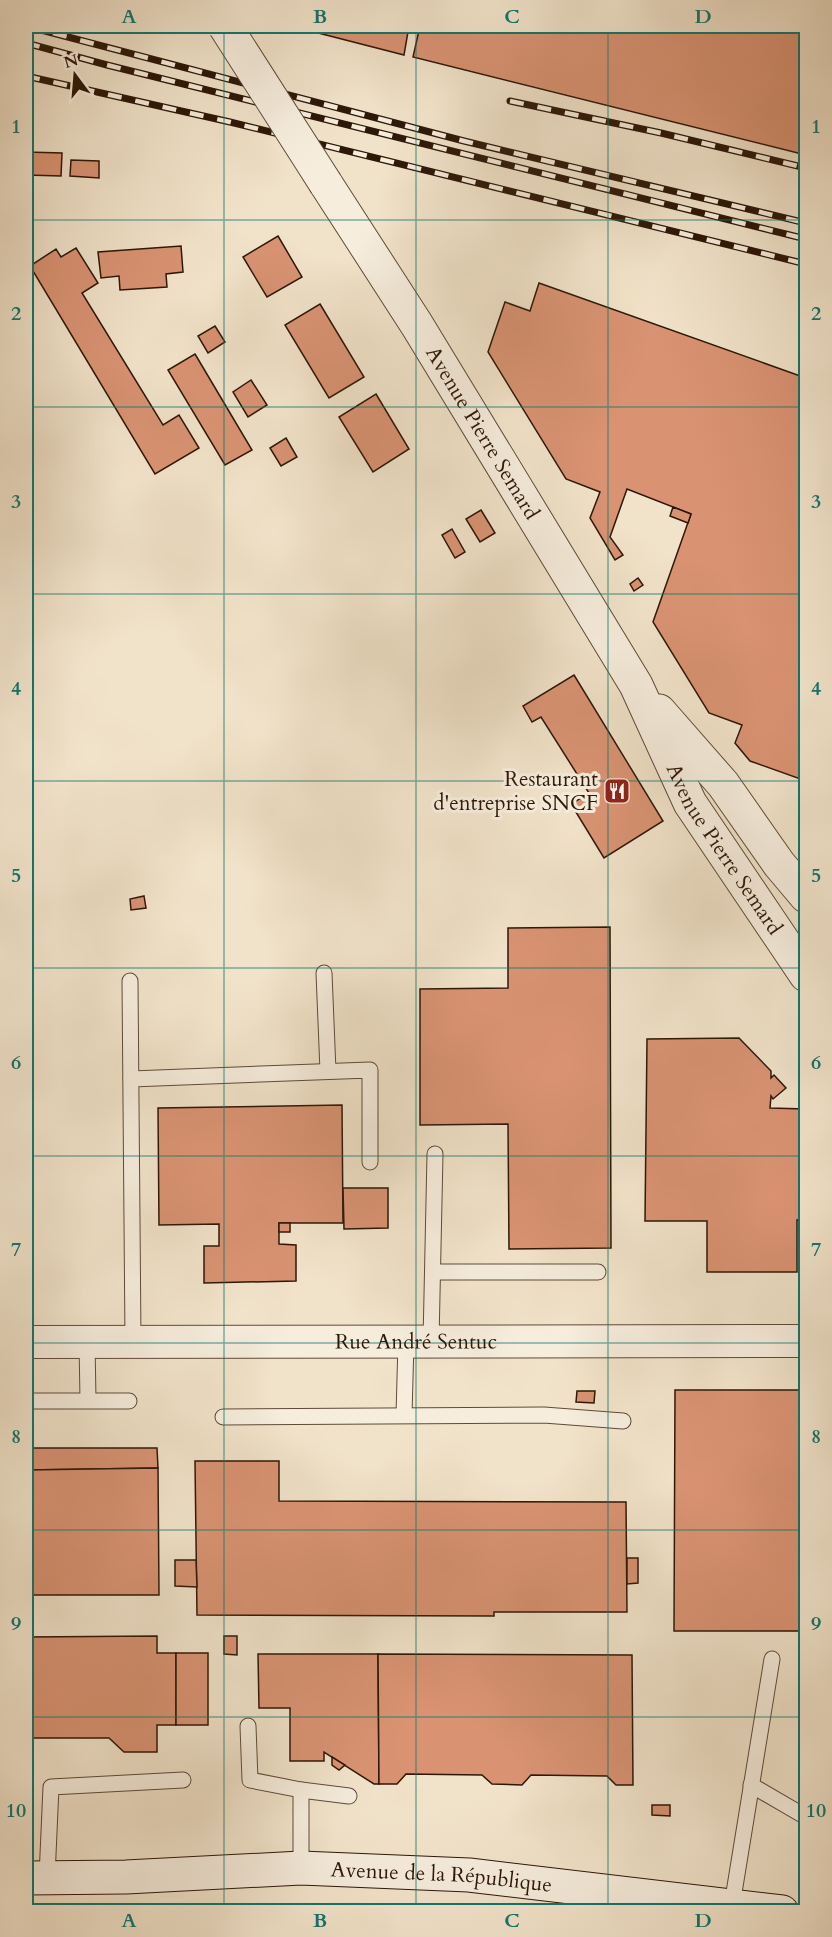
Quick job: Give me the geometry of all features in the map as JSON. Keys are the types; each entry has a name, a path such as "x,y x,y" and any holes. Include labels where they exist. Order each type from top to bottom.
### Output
{"street":[{"name":"Avenue Pierre Semard","path":"225,26 417,325 636,685 690,803 807,975"},
{"name":"Avenue Pierre Semard","path":"636,685 723,784 779,864 807,896"},
{"name":"Rue André Sentuc","path":"26,1342 807,1341"},
{"name":"Avenue de la République","path":"36,1868 126,1876 290,1868 469,1875 782,1911"}],"lane":[{"path":"324,973 328,1071"},
{"path":"130,981 133,1341"},
{"path":"131,1079 370,1070 370,1162"},
{"path":"404,1415 433,1272 435,1154"},
{"path":"433,1272 598,1272"},
{"path":"87,1342 88,1400"},
{"path":"26,1401 129,1401"},
{"path":"223,1417 544,1415 623,1421"},
{"path":"732,1905 772,1659"},
{"path":"248,1726 250,1780 349,1796"},
{"path":"36,1868 51,1787 183,1780"},
{"path":"752,1785 807,1817"},
{"path":"290,1868 301,1790"}],"building":[{"path":"291,26 409,26 404,55"},
{"path":"420,26 806,26 806,155 413,57"},
{"path":"26,152 62,153 61,176 26,175"},
{"path":"71,160 99,161 99,178 70,176"},
{"path":"278,236 302,277 267,297 243,257"},
{"path":"181,246 183,272 166,274 167,287 120,290 119,276 101,278 98,252"},
{"path":"76,248 98,283 82,293 163,425 179,415 199,448 155,474 30,266 56,249 61,257"},
{"path":"539,283 806,378 806,781 750,761 735,743 742,725 709,713 653,622 691,514 627,489 610,537 623,555 615,560 590,518 600,492 566,479 488,352 505,302 530,311"},
{"path":"320,304 364,377 329,398 285,325"},
{"path":"215,326 225,342 208,353 198,336"},
{"path":"195,354 252,450 225,465 168,370"},
{"path":"251,380 267,405 248,417 233,392"},
{"path":"376,394 409,449 373,472 339,417"},
{"path":"286,438 297,457 281,466 270,448"},
{"path":"673,507 691,514 688,523 670,516"},
{"path":"481,510 495,533 480,542 466,519"},
{"path":"452,529 465,552 455,558 442,535"},
{"path":"638,578 643,585 634,591 630,584"},
{"path":"574,675 663,821 604,858 571,804 589,793 541,717 532,722 523,706"},
{"path":"144,896 146,908 131,910 130,899"},
{"path":"610,927 611,1248 509,1249 508,1124 420,1125 420,989 508,988 508,928"},
{"path":"739,1038 771,1071 771,1078 774,1075 786,1088 773,1099 771,1096 770,1108 805,1109 806,1219 797,1220 797,1272 707,1272 707,1221 645,1221 647,1039"},
{"path":"342,1105 343,1223 279,1223 279,1244 296,1245 296,1281 204,1283 204,1246 219,1246 219,1224 159,1225 158,1108"},
{"path":"343,1188 388,1188 388,1228 344,1229"},
{"path":"279,1223 290,1223 290,1232 279,1232"},
{"path":"675,1390 806,1390 806,1605 800,1605 800,1631 674,1631"},
{"path":"577,1391 595,1391 594,1403 576,1402"},
{"path":"26,1445 30,1448 157,1448 158,1468 26,1470"},
{"path":"195,1461 279,1461 279,1501 626,1502 627,1612 494,1612 494,1616 197,1615"},
{"path":"158,1468 159,1595 26,1595 26,1470"},
{"path":"627,1558 638,1558 638,1583 627,1584"},
{"path":"175,1560 196,1560 197,1587 175,1586"},
{"path":"157,1636 157,1653 176,1653 176,1725 157,1725 157,1752 124,1752 109,1738 26,1738 26,1637"},
{"path":"224,1636 237,1636 237,1655 224,1654"},
{"path":"176,1653 208,1653 208,1725 176,1725"},
{"path":"258,1654 378,1654 379,1784 374,1784 324,1752 324,1761 290,1761 290,1708 259,1708"},
{"path":"378,1654 632,1655 633,1785 616,1785 607,1776 531,1775 522,1785 492,1784 482,1775 406,1774 397,1784 379,1784"},
{"path":"332,1757 345,1765 339,1770 332,1765"},
{"path":"652,1805 670,1805 670,1816 652,1815"}],"railway":[{"path":"26,26 464,141 806,223"},
{"path":"26,43 806,239"},
{"path":"26,76 230,122 806,264"},
{"path":"510,101 661,133 806,168"}],"place":[{"name":"Restaurant d'entreprise SNCF","path":"617,791"}]}
